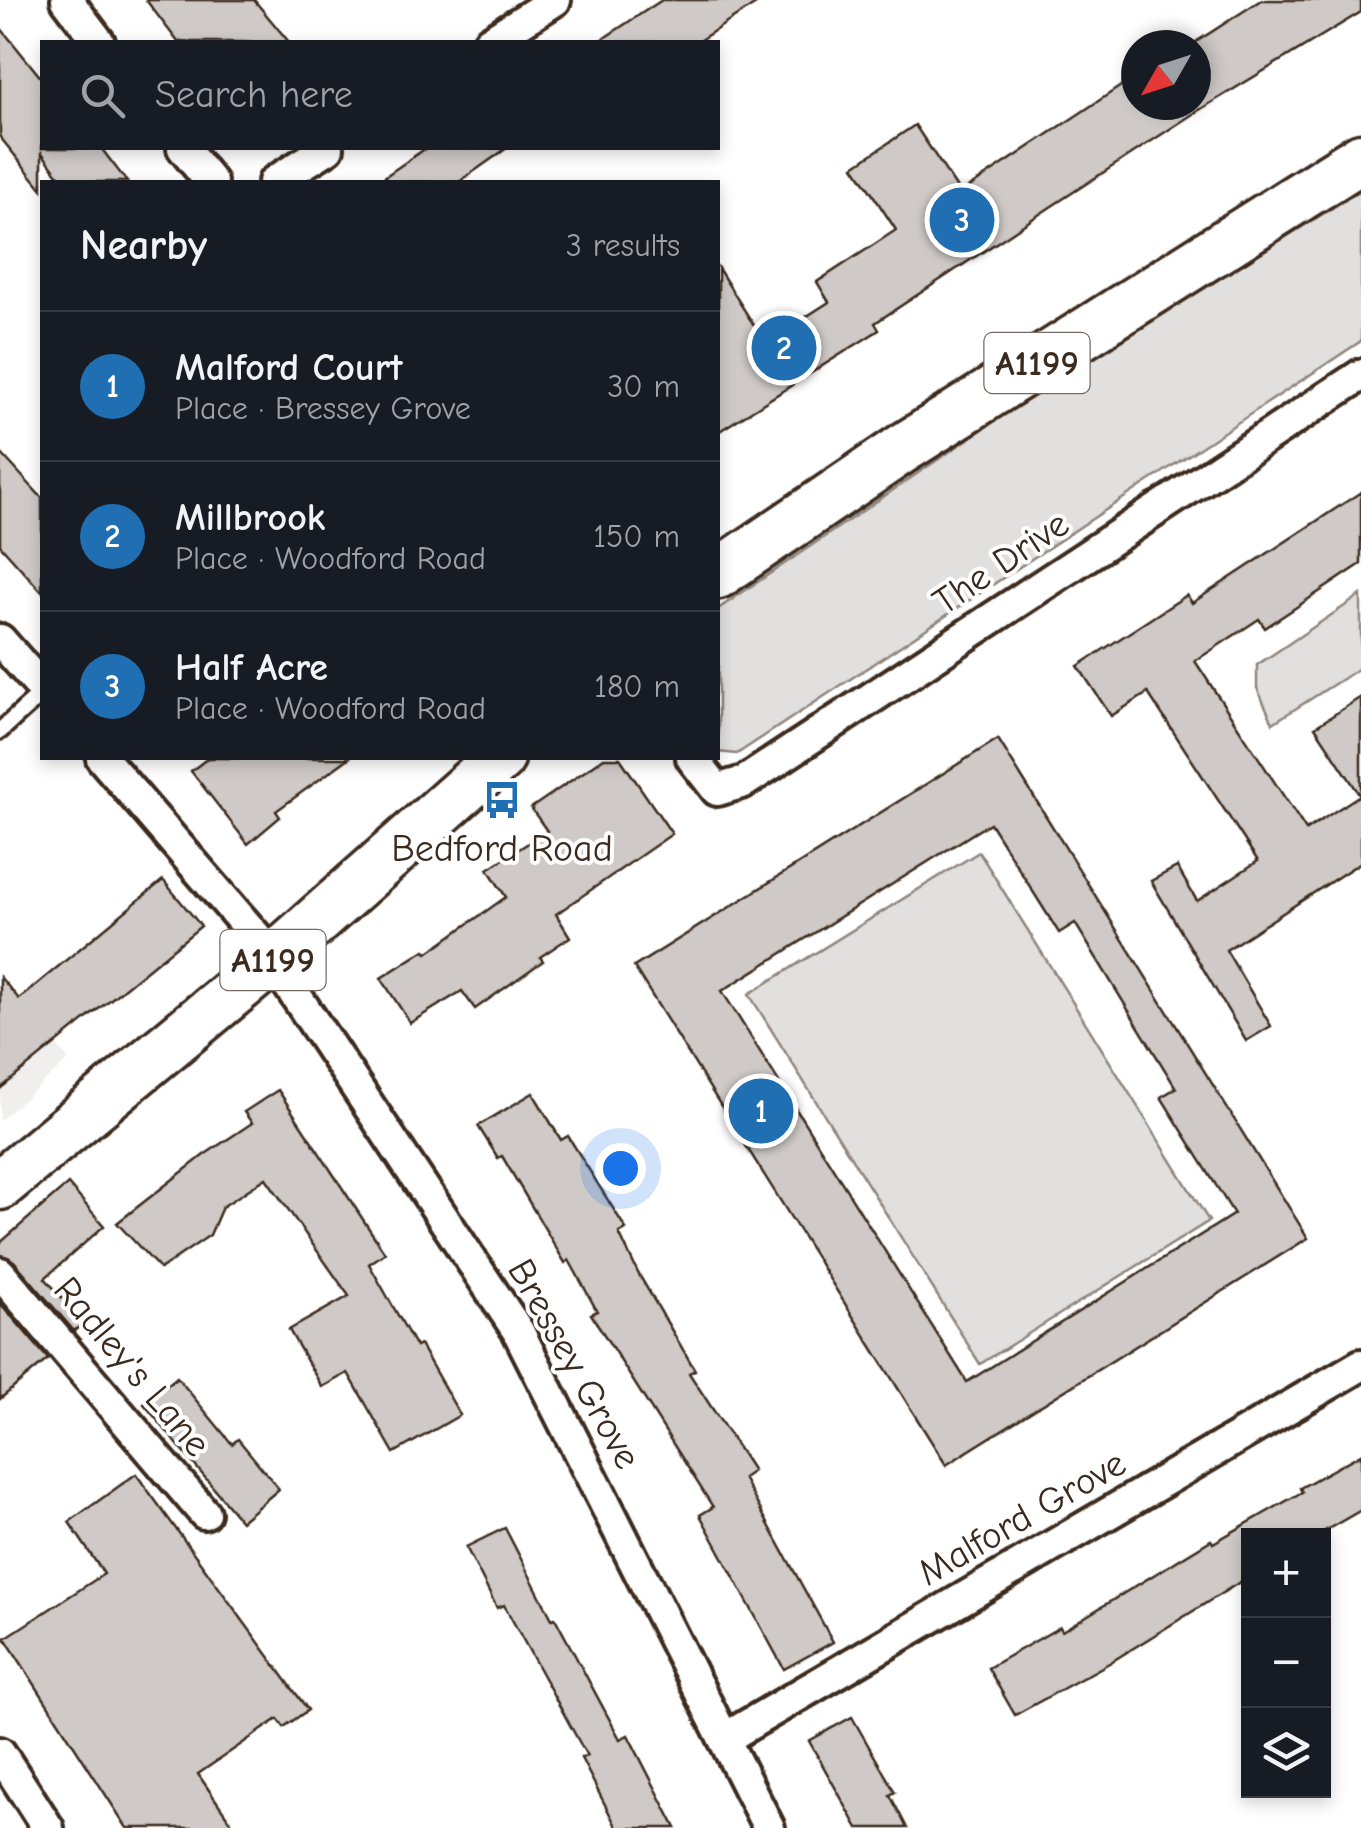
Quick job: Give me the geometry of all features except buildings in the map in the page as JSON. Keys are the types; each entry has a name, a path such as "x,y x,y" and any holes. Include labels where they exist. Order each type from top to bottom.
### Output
{"main road":[{"name":"A1199","path":"720,573 902,449 1361,158"},
{"name":"A1199","path":"0,1185 272,960 498,760"}],"street":[{"path":"67,0 97,40"},
{"path":"492,40 554,0"},
{"path":"185,150 209,180"},
{"path":"277,180 325,150"},
{"name":"The Drive","path":"694,760 717,790 744,782 1361,375"},
{"path":"0,640 40,689"},
{"name":"Bressey Grove","path":"104,760 260,940 518,1331 770,1828"},
{"name":"Radley's Lane","path":"0,1273 204,1513"},
{"name":"Malford Grove","path":"724,1739 1361,1365"},
{"path":"0,1754 48,1828"}],"lane":[{"path":"0,731 40,693"}],"shaded area":[{"path":"1361,190 1361,341 737,754 720,752 720,608 1039,391"},
{"path":"1361,595 1361,667 1273,723 1257,688 1257,665"},
{"path":"979,852 1209,1221 980,1364 749,994"},
{"path":"0,976 69,1060 0,1120"}],"place":[{"name":"Half Acre","path":"962,220"},
{"name":"Millbrook","path":"784,348"},
{"name":"Bedford Road","path":"502,800"},
{"name":"Malford Court","path":"761,1111"}]}
